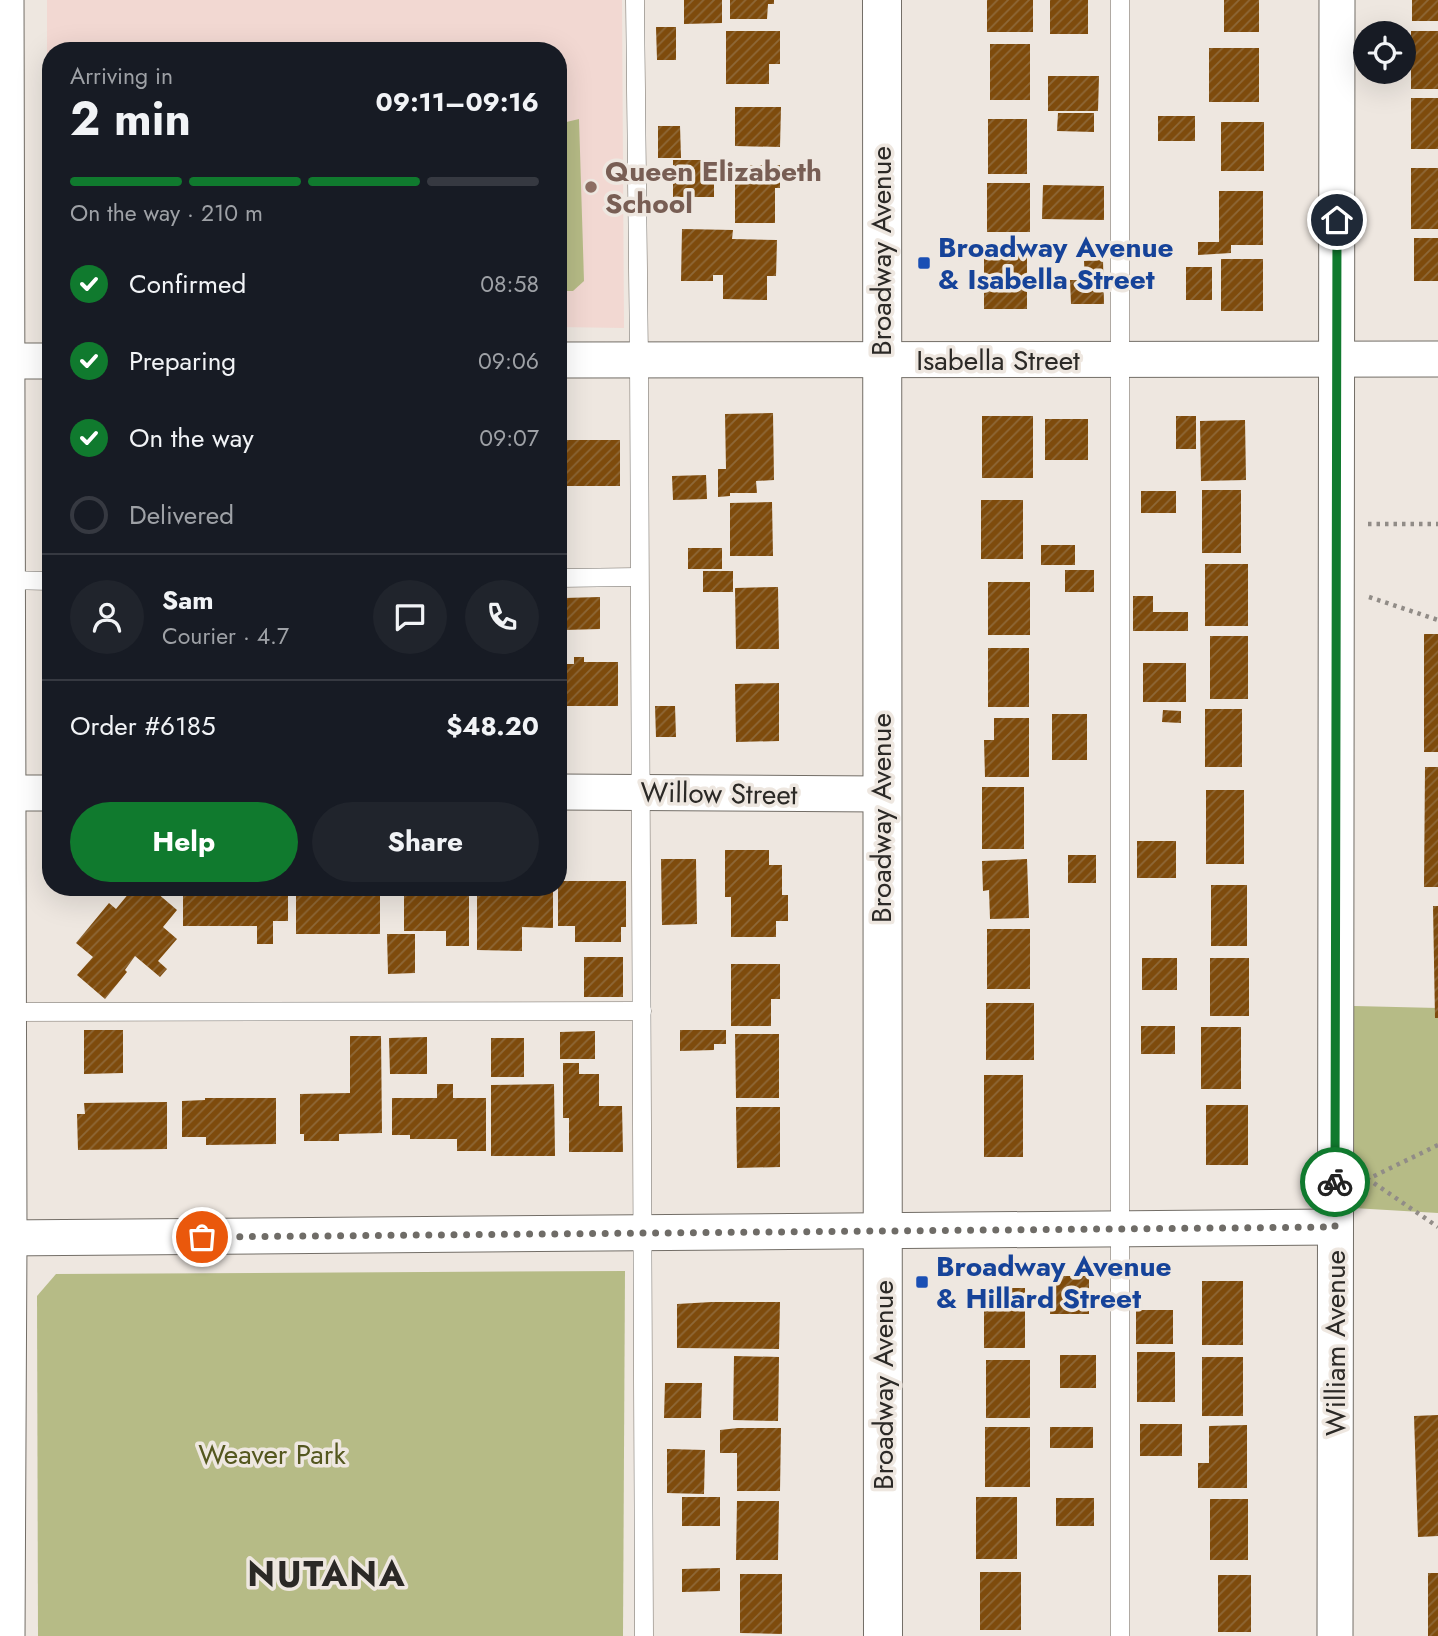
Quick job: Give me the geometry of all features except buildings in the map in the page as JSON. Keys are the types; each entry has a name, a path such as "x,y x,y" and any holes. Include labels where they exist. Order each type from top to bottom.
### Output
{"street":[{"path":"6,0 2,100 4,1469 7,1636"},
{"name":"Broadway Avenue","path":"882,0 883,1636"},
{"name":"William Avenue","path":"1335,1636 1337,0"},
{"name":"Isabella Street","path":"567,360 881,362 1438,359"},
{"path":"4,361 42,361"},
{"name":"Willow Street","path":"567,792 881,794"},
{"path":"4,793 42,793"},
{"path":"5,1238 644,1235 1121,1227 1335,1227"}],"lane":[{"path":"635,0 644,1235 644,1636"},
{"path":"1120,1636 1121,0"},
{"path":"567,578 639,577"},
{"path":"4,580 42,581"},
{"path":"4,1012 642,1012"}],"path":[{"path":"1367,524 1438,524"},
{"path":"1368,596 1438,620"},
{"path":"1438,1145 1368,1179 1438,1227"}],"shaded area":[{"name":"Queen Elizabeth School","path":"47,0 622,0 624,328 567,327 567,42 47,42"}],"green space":[{"path":"579,119 584,281 573,291 567,291 567,122"},
{"path":"1354,1006 1438,1008 1438,1213 1353,1208"},
{"name":"Weaver Park","path":"625,1271 623,1636 38,1636 37,1296 56,1274"}],"way so far":[{"path":"202,1237 1335,1227 1335,1182"}],"place":[{"name":"Queen Elizabeth School","path":"591,187"},
{"name":"Broadway Avenue & Isabella Street","path":"924,263"},
{"name":"Broadway Avenue & Hillard Street","path":"922,1282"}],"district":[{"name":"NUTANA","path":"327,1574"}],"route":[{"path":"1335,1182 1337,220"}]}
